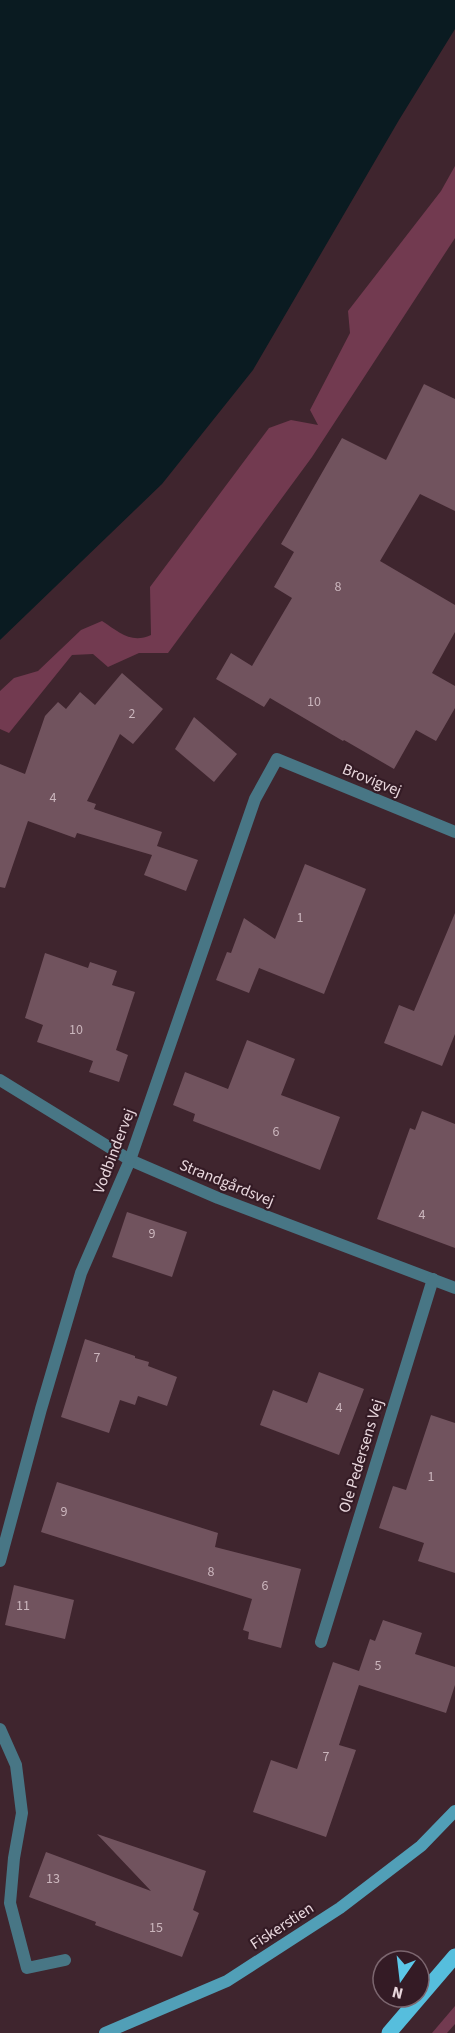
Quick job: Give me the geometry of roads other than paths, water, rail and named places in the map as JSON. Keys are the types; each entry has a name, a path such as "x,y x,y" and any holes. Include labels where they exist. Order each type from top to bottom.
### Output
{"main road":[{"path":"389,2033 455,1956"}],"street":[{"name":"Brovigvej","path":"277,759 455,832"},
{"name":"Vodbindervej","path":"0,1561 41,1409 81,1274 130,1160 255,799 277,759"},
{"name":"Strandgårdsvej","path":"0,1080 130,1160 218,1198 455,1288"},
{"name":"Ole Pedersens Vej","path":"321,1642 433,1279"},
{"path":"0,1729 16,1765 22,1813 14,1857 10,1903 27,1968 65,1960"},
{"name":"Fiskerstien","path":"105,2033 227,1981 340,1908 421,1846 455,1811"}]}
